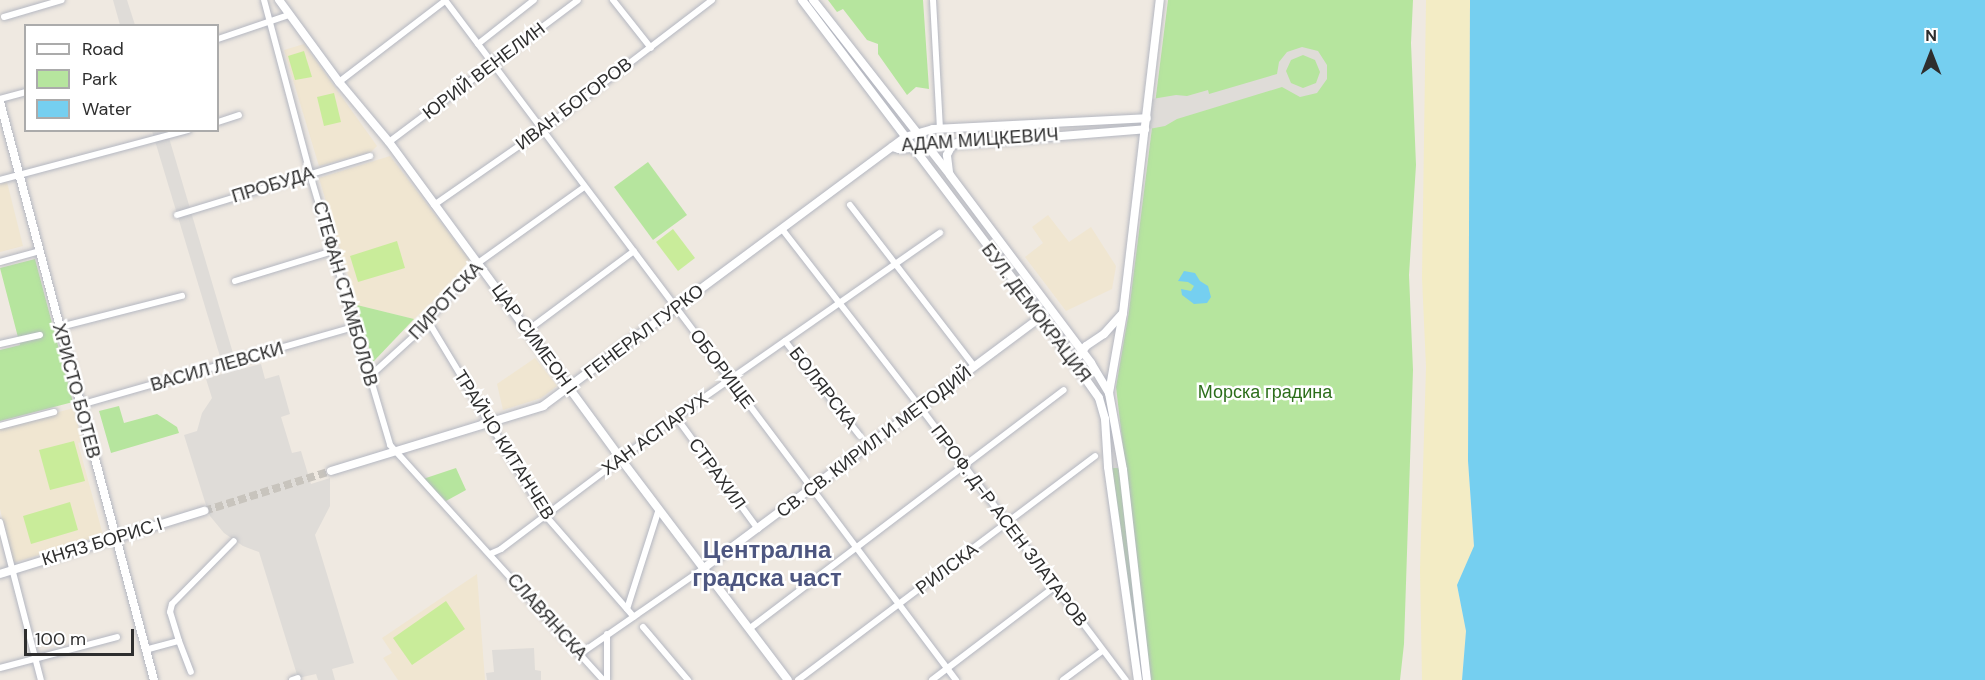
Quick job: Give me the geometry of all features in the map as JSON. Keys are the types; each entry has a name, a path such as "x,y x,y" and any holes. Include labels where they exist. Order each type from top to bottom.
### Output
{"street":[{"path":"4,17 62,0"},
{"name":"СТЕФАН СТАМБОЛОВ","path":"264,0 388,442 490,554"},
{"name":"ЦАР СИМЕОН I","path":"279,0 339,81 389,142 788,680"},
{"path":"339,81 445,0"},
{"name":"ОБОРИЩЕ","path":"445,0 855,548 957,680"},
{"name":"ЮРИЙ ВЕНЕЛИН","path":"478,44 534,0"},
{"name":"ЮРИЙ ВЕНЕЛИН","path":"389,142 579,0"},
{"path":"613,0 651,48"},
{"name":"ИВАН БОГОРОВ","path":"434,205 542,130 712,0"},
{"name":"БУЛ. ДЕМОКРАЦИЯ","path":"802,0 1041,316 1099,398 1105,419 1108,466 1138,680"},
{"name":"БУЛ. ДЕМОКРАЦИЯ","path":"813,0 950,175 1101,377 1109,393 1123,470 1147,680"},
{"path":"933,0 940,129"},
{"path":"1109,393 1123,313 1160,0"},
{"path":"219,39 289,15"},
{"path":"0,101 24,93"},
{"name":"ХРИСТО БОТЕВ","path":"0,101 154,680"},
{"path":"219,122 239,115"},
{"name":"АДАМ МИЦКЕВИЧ","path":"892,147 905,137 940,129 1147,118"},
{"name":"АДАМ МИЦКЕВИЧ","path":"892,147 1145,129"},
{"path":"0,180 180,132"},
{"path":"950,175 947,155 952,145 959,142"},
{"name":"ГЕНЕРАЛ ГУРКО","path":"332,471 543,406 892,147"},
{"name":"ПРОБУДА","path":"177,215 370,156"},
{"name":"ПИРОТСКА","path":"369,377 428,321 478,263 584,187"},
{"path":"850,205 974,366"},
{"name":"ПРОФ. Д-Р АСЕН ЗЛАТАРОВ","path":"782,230 840,302 1126,680"},
{"name":"ХАН АСПАРУХ","path":"490,554 501,549 676,417 940,233"},
{"path":"0,262 40,251"},
{"path":"235,281 333,251"},
{"path":"528,330 634,251"},
{"path":"60,327 182,296"},
{"name":"СВ. СВ. КИРИЛ И МЕТОДИЙ","path":"579,654 759,530 1050,310"},
{"path":"1077,367 1081,351 1104,334 1123,313"},
{"name":"ТРАЙЧО КИТАНЧЕВ","path":"428,321 545,515 634,617"},
{"name":"ВАСИЛ ЛЕВСКИ","path":"80,405 354,327"},
{"path":"0,344 40,334"},
{"name":"БОЛЯРСКА","path":"785,341 860,436"},
{"path":"749,629 1064,390"},
{"path":"0,426 54,412"},
{"name":"СТРАХИЛ","path":"676,417 759,530"},
{"name":"РИЛСКА","path":"798,680 1095,456"},
{"path":"627,609 659,509"},
{"name":"КНЯЗ БОРИС I","path":"0,574 204,511"},
{"path":"0,522 41,680"},
{"path":"191,672 170,612 172,604 234,541"},
{"name":"СЛАВЯНСКА","path":"490,554 605,680"},
{"path":"932,680 1054,587"},
{"path":"643,627 688,680"},
{"path":"605,680 607,634"},
{"path":"0,668 117,637"},
{"path":"145,650 179,641"},
{"path":"1063,680 1102,651"}],"shaded area":[{"path":"113,0 127,0 135,24 120,24"},
{"path":"304,44 377,146 371,152 319,166 284,50"},
{"path":"1302,47 1318,51 1327,65 1327,79 1317,93 1300,97 1282,87 1177,119 1165,126 1149,129 1152,99 1176,95 1187,96 1208,90 1209,94 1277,74 1279,62 1287,52","holes":["1303,55 1315,60 1320,72 1316,83 1303,88 1291,83 1286,71 1291,60"]},
{"path":"152,132 167,132 238,370 261,364 265,379 279,375 290,414 281,417 292,453 301,451 311,484 330,478 330,506 315,535 354,663 332,669 335,680 318,680 316,674 298,678 259,552 243,546 224,533 210,516 184,435 197,431 202,413 212,398 206,379 225,373"},
{"path":"390,156 472,263 414,319 357,305 319,178"},
{"path":"7,182 23,246 0,252 0,184"},
{"path":"1048,215 1069,242 1091,227 1116,266 1112,289 1066,311 1025,257 1043,243 1032,227"},
{"path":"535,358 557,386 541,398 503,410 497,384"},
{"path":"74,408 82,442 78,443 103,535 13,563 0,509 0,427"},
{"path":"477,574 485,680 398,680 383,658 392,653 382,638"},
{"path":"534,648 535,670 541,671 541,680 487,680 486,673 494,672 492,650"}],"green space":[{"path":"828,0 923,0 929,89 916,87 907,95 878,54 878,44 867,40 843,9 837,12"},
{"name":"Морска градина","path":"1168,0 1413,0 1411,43 1416,165 1409,275 1413,370 1404,644 1400,680 1150,680 1116,387 1129,311"},
{"path":"304,51 312,77 295,80 288,56"},
{"path":"334,93 341,122 324,126 317,97"},
{"path":"648,162 687,215 653,240 614,187"},
{"path":"673,229 695,258 678,271 656,242"},
{"path":"397,241 405,268 358,282 350,256"},
{"path":"35,259 73,402 0,421 0,350 20,345 0,268"},
{"path":"357,305 414,319 373,362"},
{"path":"119,406 124,423 157,414 177,427 179,433 111,453 99,411"},
{"path":"74,441 85,481 50,490 39,450"},
{"path":"456,468 466,490 446,501 423,479"},
{"path":"1112,468 1119,468 1146,680 1140,680"},
{"path":"70,502 78,530 31,544 23,516"},
{"path":"446,601 465,629 412,665 393,638"}],"sand":[{"path":"1426,0 1470,0 1468,461 1474,547 1457,585 1466,631 1462,680 1422,680 1420,570 1426,367 1422,278"}],"water":[{"path":"1470,0 1985,0 1985,680 1462,680 1466,631 1457,585 1474,546 1468,461"},
{"path":"1184,271 1195,273 1200,281 1208,286 1211,297 1207,303 1194,304 1182,295 1181,289 1191,291 1194,286 1188,282 1178,281"}],"tunnel":[{"path":"204,511 331,471"}],"district":[{"name":"Централна градска част","path":"767,564"}]}
